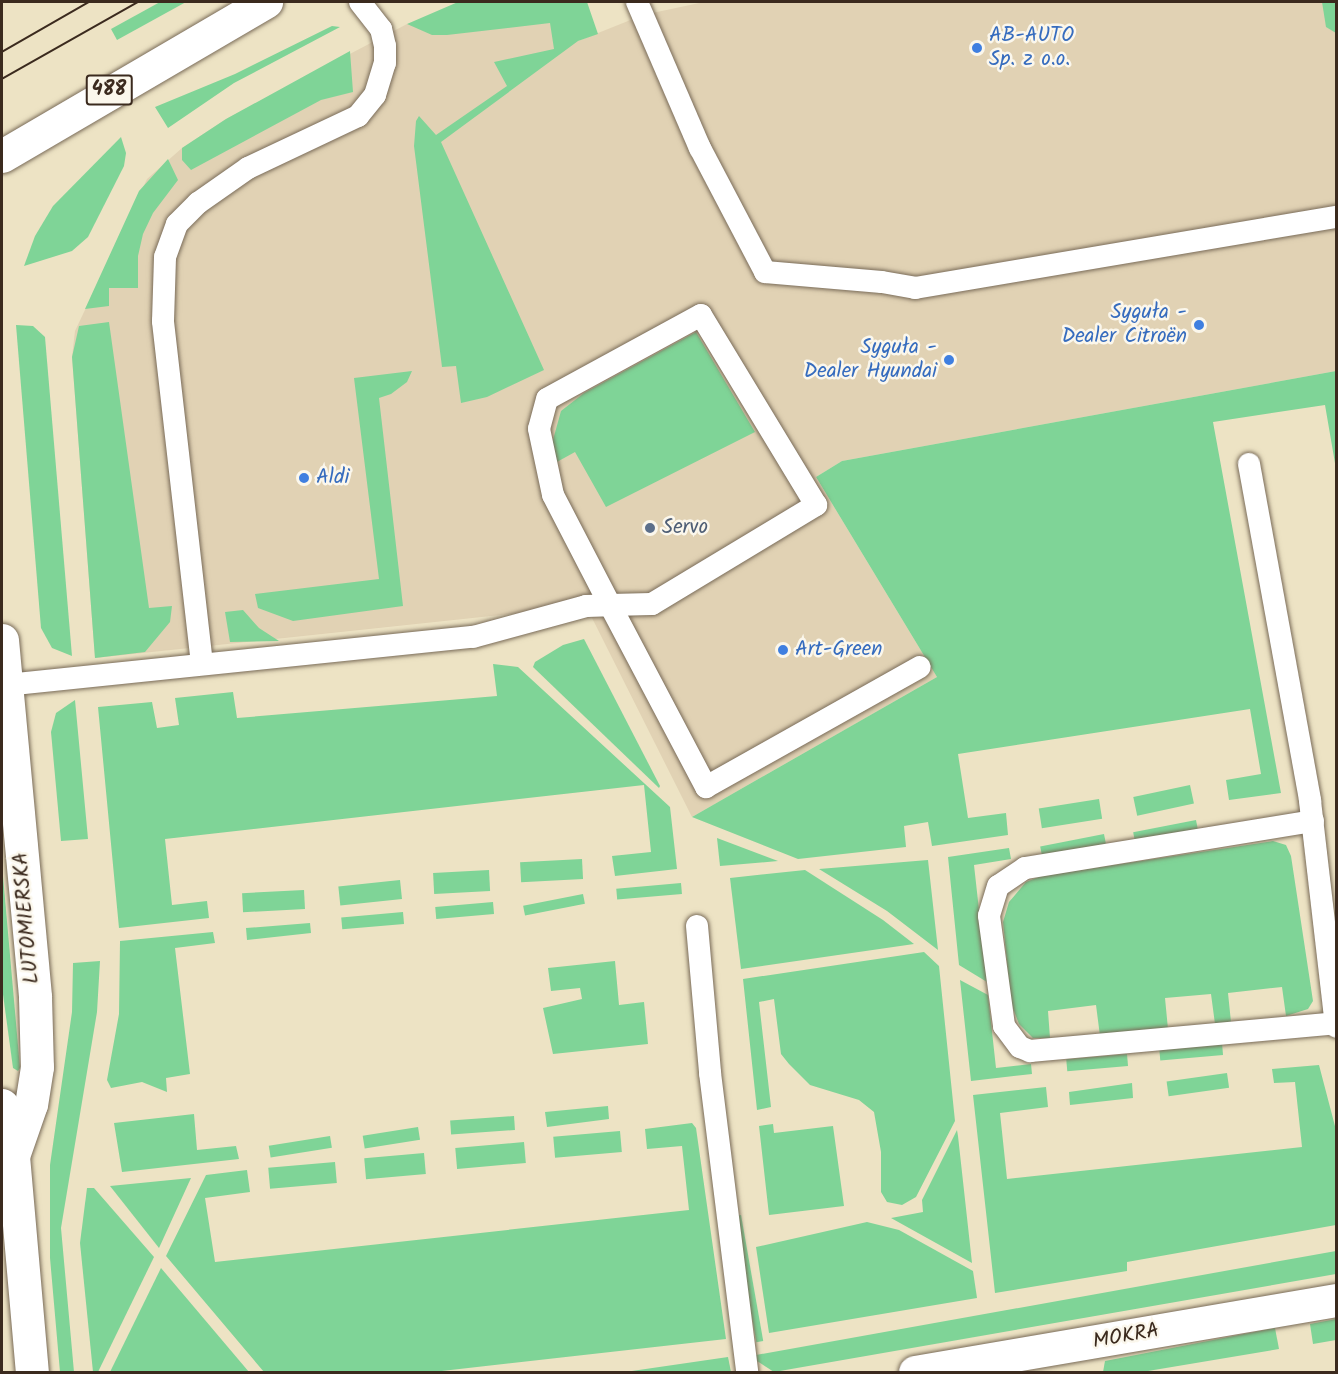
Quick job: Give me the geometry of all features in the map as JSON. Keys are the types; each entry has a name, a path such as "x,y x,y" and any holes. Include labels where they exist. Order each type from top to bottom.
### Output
{"main road":[{"name":"488","path":"2,156 266,2"},
{"name":"LUTOMIERSKA","path":"2,640 35,997 37,1067 31,1104 13,1156"},
{"name":"LUTOMIERSKA","path":"2,1105 13,1156 32,1372"},
{"name":"MOKRA","path":"915,1372 1336,1300"}],"lane":[{"path":"202,664 163,321 165,257 177,224 198,203 248,168 358,116 375,95 385,63 385,46 381,29 360,2"},
{"path":"637,2 700,148 765,272 882,282 915,288 1336,217"},
{"path":"6,685 473,637 586,606 610,605 652,604 816,505 701,315 547,399 539,429 553,495 610,605 706,787 920,668"},
{"path":"1249,464 1313,821 1336,1025 1030,1051 1020,1047 1004,1026 989,916 998,886 1025,868 1313,821"},
{"path":"697,926 710,1073 747,1372"}],"shaded area":[{"path":"704,2 1336,2 1336,371 842,461 816,477 937,677 692,817 586,606 95,658 72,357 75,331 147,179 182,148 226,119 407,24 563,10 578,41 643,15"}],"green space":[{"path":"160,2 186,2 117,40 111,29"},
{"path":"458,2 587,2 598,34 578,41 441,142 544,370 487,397 461,403 456,366 442,367 414,146 416,121 419,116 436,135 507,86 494,62 554,49 550,23 447,35 432,35 407,24"},
{"path":"1322,2 1336,2 1336,33 1326,27"},
{"path":"332,26 340,27 234,83 168,128 155,107 235,74"},
{"path":"350,51 353,92 321,100 191,170 182,160 182,148 226,119"},
{"path":"121,137 126,153 124,166 88,237 72,251 24,266 35,236 53,206"},
{"path":"168,159 178,180 153,213 143,234 138,256 138,288 109,288 109,306 85,309 139,191"},
{"path":"109,322 149,608 172,606 170,622 145,652 95,658 72,357 79,326"},
{"path":"16,325 33,326 45,337 72,656 52,648 41,628"},
{"path":"696,332 755,432 606,507 575,452 555,463 551,447 561,411 584,393"},
{"path":"412,371 407,382 391,394 379,398 403,606 293,621 258,608 255,594 379,579 354,378"},
{"path":"1336,371 1336,469 1325,405 1213,422 1281,793 1229,800 1226,780 1261,774 1250,709 958,754 968,818 1006,813 1008,835 932,846 928,822 904,826 906,847 798,859 692,817 937,677 816,477 842,461"},
{"path":"243,610 259,628 279,641 230,642 225,612"},
{"path":"584,639 659,788 533,667 535,662 563,645"},
{"path":"493,664 518,667 670,807 677,869 615,876 612,856 651,852 644,785 165,839 172,905 207,901 209,918 119,928 98,707 152,702 157,728 179,725 175,698 233,692 237,718 497,696"},
{"path":"75,700 88,839 61,841 51,732 56,713"},
{"path":"1190,785 1194,804 1137,816 1133,797"},
{"path":"1099,799 1102,819 1042,828 1039,809"},
{"path":"1196,820 1198,830 1135,842 1133,832"},
{"path":"1104,834 1106,844 1042,856 1040,846"},
{"path":"717,838 778,861 720,866"},
{"path":"1273,841 1286,845 1291,856 1313,1001 1308,1009 1286,1016 1282,987 1228,993 1231,1022 1215,1024 1211,994 1165,998 1168,1029 1100,1036 1096,1005 1048,1011 1050,1038 1033,1038 1019,1024 1011,1003 1003,922 1009,902 1026,882 1041,876"},
{"path":"1009,848 1011,859 974,865 987,982 959,965 948,857"},
{"path":"582,859 583,879 521,882 520,862"},
{"path":"928,860 938,950 887,911 819,869"},
{"path":"2,865 20,1068 18,1071 13,1068 2,987"},
{"path":"489,870 490,891 434,894 433,873"},
{"path":"805,870 883,920 914,944 741,969 730,878"},
{"path":"400,880 402,899 340,905 338,886"},
{"path":"681,883 682,894 617,900 616,889"},
{"path":"304,890 305,909 243,912 242,893"},
{"path":"583,894 585,904 525,915 523,906"},
{"path":"493,902 494,914 436,919 435,907"},
{"path":"403,912 404,924 342,929 341,917"},
{"path":"310,923 311,933 247,940 246,928"},
{"path":"213,932 215,943 175,948 190,1074 166,1078 167,1092 142,1082 111,1088 107,1080 119,1014 120,941"},
{"path":"924,952 939,966 955,1121 916,1197 902,1205 887,1202 881,1192 881,1152 874,1112 859,1100 810,1085 789,1064 781,1054 774,999 759,1002 771,1107 757,1110 743,979"},
{"path":"100,961 97,1012 61,1228 74,1372 60,1372 50,1258 50,1165 72,1012 73,963"},
{"path":"615,961 619,1005 644,1002 648,1044 553,1054 543,1008 582,999 580,988 551,991 548,968"},
{"path":"960,980 988,995 996,1068 1031,1064 1032,1074 971,1081"},
{"path":"1222,1043 1223,1055 1160,1060 1159,1048"},
{"path":"1127,1054 1128,1066 1067,1071 1066,1059"},
{"path":"1319,1065 1336,1130 1336,1225 1127,1262 1127,1271 995,1293 973,1095 1046,1087 1048,1107 1000,1113 1007,1179 1302,1147 1295,1082 1274,1083 1272,1069"},
{"path":"1227,1073 1229,1088 1169,1096 1167,1081"},
{"path":"1132,1083 1133,1098 1070,1105 1069,1092"},
{"path":"608,1106 609,1119 547,1127 545,1112"},
{"path":"194,1114 197,1150 236,1146 239,1159 122,1172 114,1123"},
{"path":"514,1116 515,1130 451,1134 450,1120"},
{"path":"692,1123 696,1128 726,1339 433,1372 264,1372 166,1256 206,1175 247,1170 250,1192 205,1198 215,1262 689,1210 682,1146 647,1149 645,1129"},
{"path":"773,1124 774,1133 833,1126 844,1206 769,1215 759,1126"},
{"path":"418,1127 420,1140 365,1149 363,1136"},
{"path":"957,1130 972,1263 891,1218 923,1212 922,1200"},
{"path":"620,1131 622,1152 555,1158 553,1137"},
{"path":"330,1136 332,1148 271,1158 269,1146"},
{"path":"524,1142 526,1163 457,1169 455,1148"},
{"path":"424,1153 426,1174 366,1179 364,1158"},
{"path":"335,1162 337,1183 270,1189 268,1168"},
{"path":"191,1178 159,1248 110,1186"},
{"path":"87,1188 94,1188 154,1257 98,1372 93,1372 80,1243"},
{"path":"741,1215 763,1341 756,1342 734,1216"},
{"path":"867,1222 899,1230 973,1271 977,1298 769,1333 756,1247"},
{"path":"1336,1251 1336,1274 774,1372 757,1361 756,1355"},
{"path":"161,1268 249,1372 110,1372"},
{"path":"1336,1319 1336,1340 1313,1344 1310,1324"},
{"path":"1275,1328 1279,1349 1142,1372 1103,1372 1105,1361"},
{"path":"728,1357 731,1372 625,1372"}],"tram line":[{"path":"2,52 89,2"},
{"path":"2,79 138,2"}],"place":[{"name":"AB-AUTO Sp. z o.o.","path":"977,48"},
{"name":"Syguła - Dealer Citroën","path":"1199,325"},
{"name":"Syguła - Dealer Hyundai","path":"949,360"},
{"name":"Aldi","path":"304,478"},
{"name":"Servo","path":"650,528"},
{"name":"Art-Green","path":"783,650"}]}
